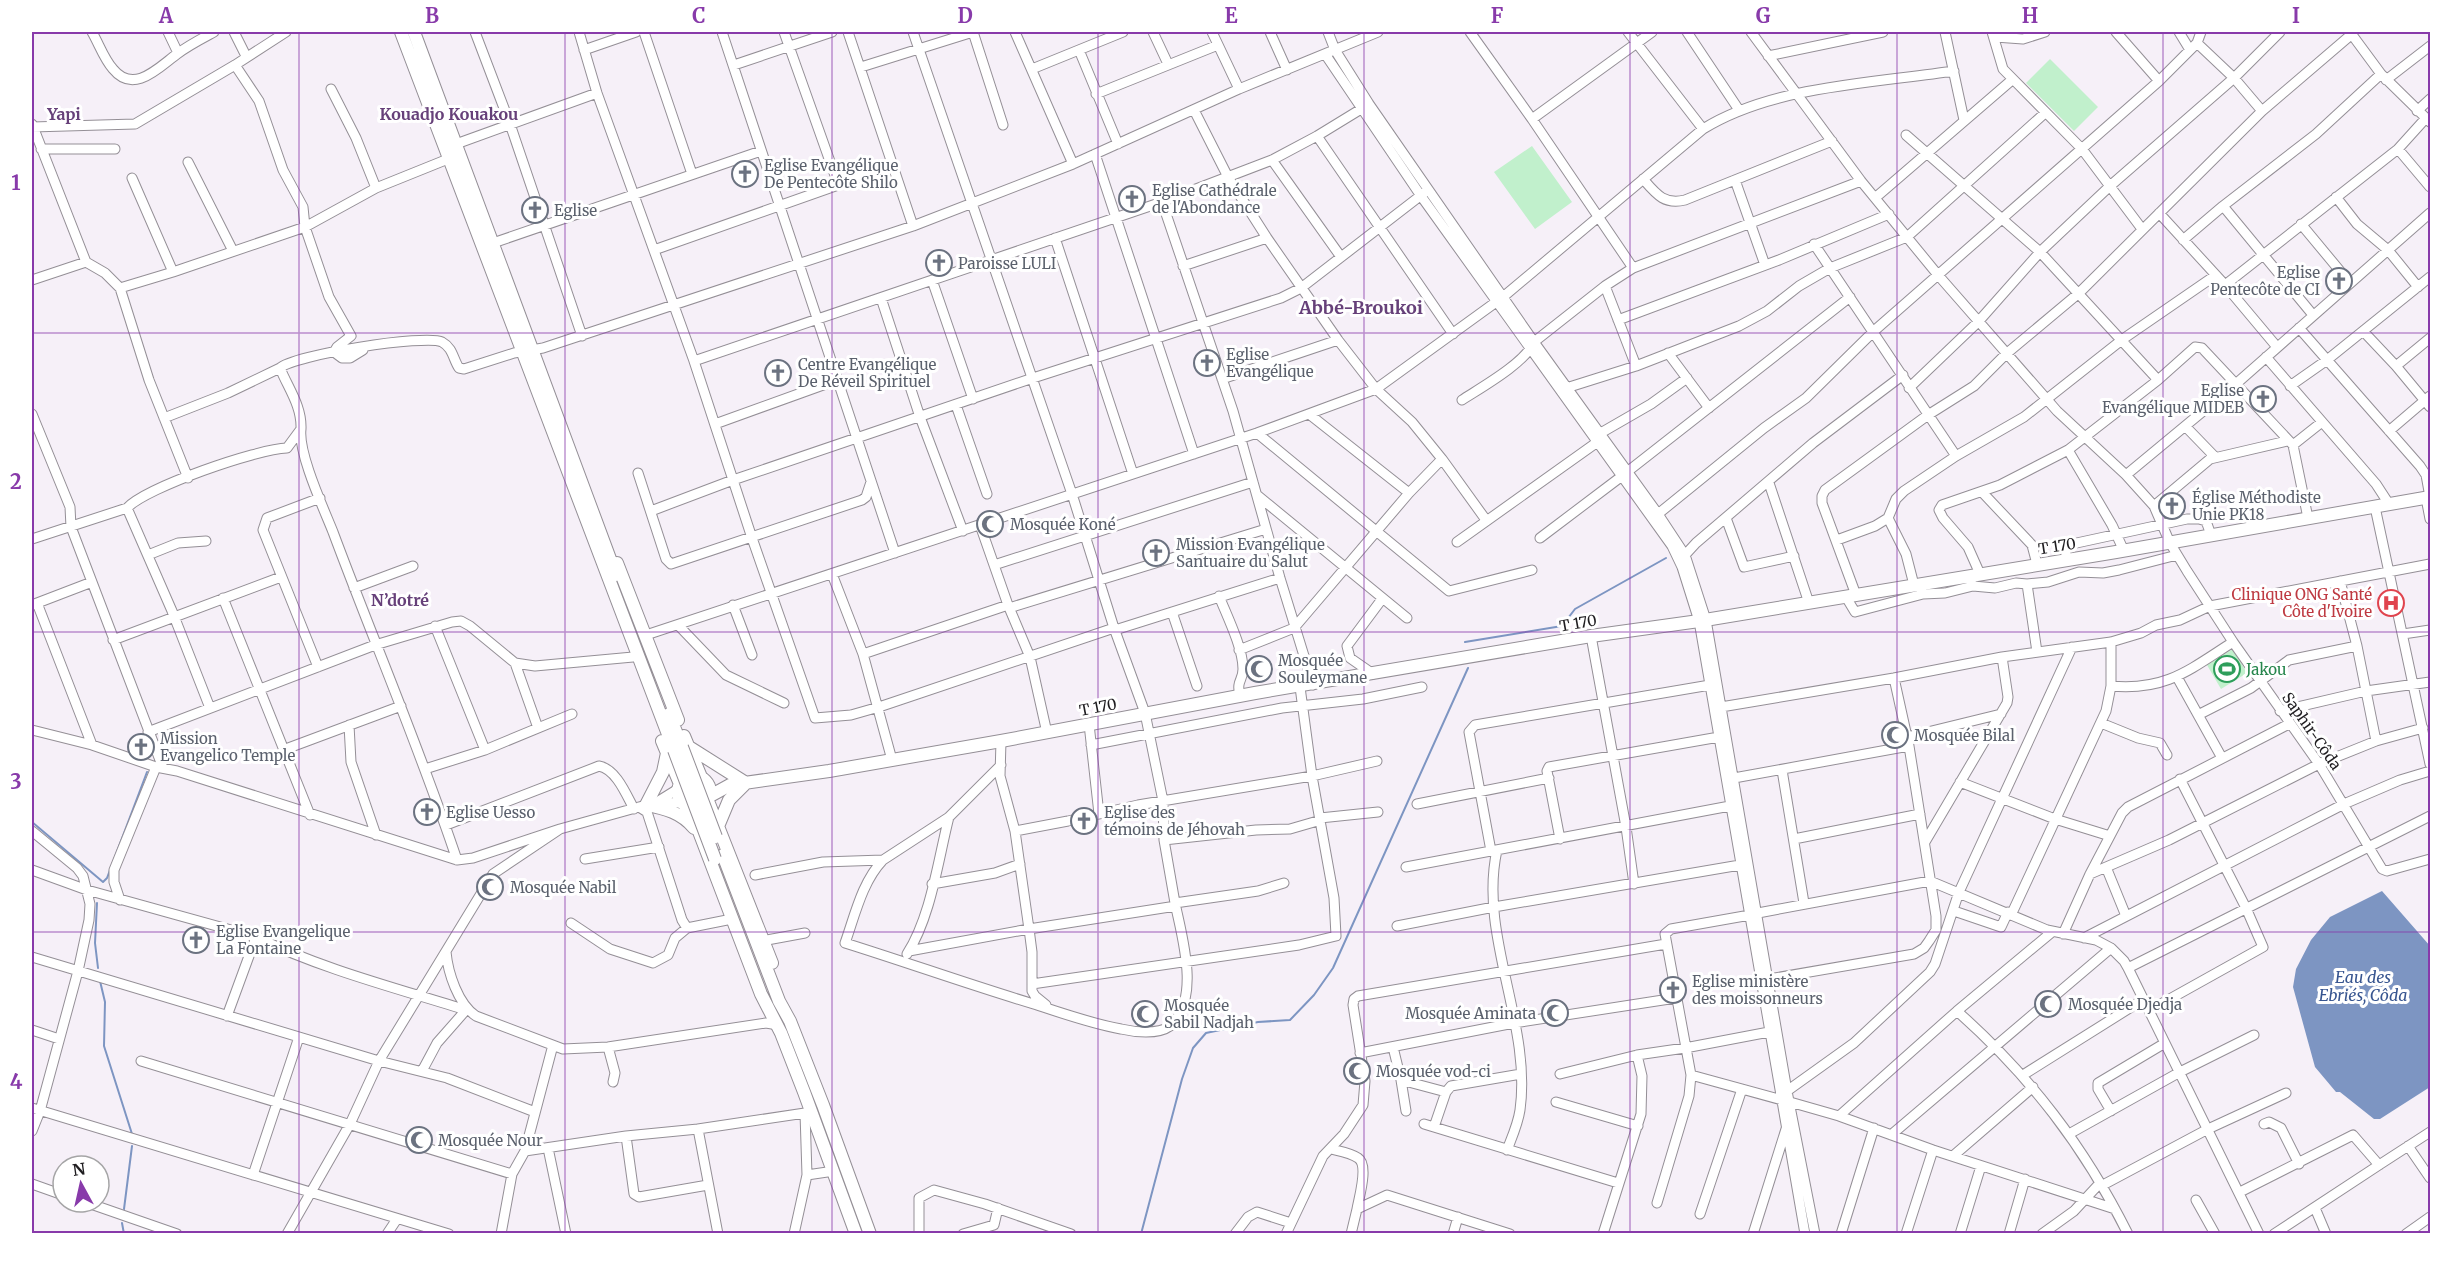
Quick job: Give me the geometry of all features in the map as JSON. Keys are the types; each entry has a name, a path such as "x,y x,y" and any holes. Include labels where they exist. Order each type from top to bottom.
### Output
{"main road":[{"path":"401,32 448,159 528,351 719,857 779,1001 808,1111 834,1171 856,1233"},
{"path":"414,32 493,243 528,351"},
{"name":"T 170","path":"730,785 892,760 1240,696 1591,636 1974,579 2037,564 2124,551 2428,497"},
{"path":"602,550 618,564 646,635 678,749 679,786 686,806 761,994 784,1023"},
{"path":"602,550 599,570 633,657 678,749 710,787 709,799 766,943 784,1023 870,1233"},
{"path":"678,749 746,783 729,800 719,824"},
{"path":"678,749 644,806 661,807 679,814 693,825 699,834"},
{"path":"679,786 689,777 730,785"},
{"path":"686,806 700,808 730,785"}],"street":[{"path":"93,32 113,69 129,80 140,80 151,74 178,53 214,32"},
{"path":"168,32 178,53"},
{"path":"234,32 246,56"},
{"path":"188,478 148,380 120,288 105,273 86,262 32,126 135,124 236,65 246,56 286,32"},
{"path":"475,32 510,124 582,336"},
{"path":"579,32 597,93 694,361 752,538 816,717 850,715 879,707 1114,629 1280,578"},
{"path":"584,50 636,32"},
{"path":"644,32 692,174"},
{"path":"722,32 895,552"},
{"path":"784,32 838,184"},
{"path":"734,65 832,32"},
{"path":"848,32 913,226"},
{"path":"913,32 1033,378 1114,629 1145,713 1163,801 1164,840 1175,905 1188,962 1186,989 1180,1012 1169,1026 1155,1032 1121,1029 845,944 868,880 883,860 949,817 1001,765"},
{"path":"861,67 973,32 1003,125"},
{"path":"1015,32 1073,164"},
{"path":"1032,69 1124,32"},
{"path":"1153,32 1168,64"},
{"path":"1212,32 1239,89"},
{"path":"1270,32 1287,70"},
{"path":"1328,32 1365,106"},
{"path":"164,418 228,393 280,368 285,363 302,358 368,347 436,340 450,348 459,368 464,369 582,336 913,226 1073,164 1239,89 1378,32"},
{"path":"1470,32 1633,267"},
{"path":"1628,32 1703,129"},
{"path":"1532,119 1652,32"},
{"path":"1687,32 1739,110"},
{"name":"Saphir-Côda","path":"1751,32 1861,181 1938,275 2046,398 2127,476 2154,506 2177,555 2233,642 2319,764 2382,869 2387,871 2430,860"},
{"path":"1768,56 1845,35 1883,32"},
{"path":"1945,32 1964,120"},
{"path":"2045,32 2023,39 1993,34 2000,65 2082,149 2142,229"},
{"path":"2116,32 2159,81"},
{"path":"2179,32 2234,78 2262,111"},
{"path":"1658,514 1764,428 1806,398 1874,331 2159,81 2194,46 2201,32"},
{"path":"1909,388 1978,322 2040,252 2110,186 2234,78 2280,32"},
{"path":"1888,518 1906,554 1919,588 1855,612 1837,540 1822,503 1825,490 1974,386 2006,354 2079,293 2262,111 2351,33 2383,77 2428,120 2398,149 2225,285"},
{"path":"1096,94 1218,45"},
{"path":"2183,240 2316,134 2383,77 2430,46"},
{"path":"1079,50 1118,144"},
{"path":"1325,54 1365,106 1598,438 1658,514 1685,555 1702,620 1734,778 1769,1032 1815,1233"},
{"path":"236,65 259,101 283,170 303,207 305,226 328,297 351,336 334,352"},
{"path":"646,635 1257,433 1376,389 1500,300 1703,129 1739,110 1797,93 1954,71"},
{"path":"1875,198 2013,79"},
{"path":"331,89 356,138 376,188"},
{"path":"456,144 597,93"},
{"path":"2417,111 2430,99"},
{"path":"694,361 1162,202 1228,177 1272,160 1317,136 1365,106"},
{"path":"1194,110 1228,177 1266,238 1338,340 1376,389 1412,422 1486,520"},
{"path":"1563,389 1636,366 1759,316 1799,286 1830,268 1907,237 2045,113"},
{"path":"1906,135 2000,220 2040,252 2123,339 2158,380"},
{"path":"1317,136 1453,333"},
{"path":"1643,179 1656,195 1673,203 1832,141"},
{"path":"41,149 115,149"},
{"path":"2398,149 2430,187"},
{"path":"493,243 761,151"},
{"path":"1095,154 1114,218 1194,454"},
{"path":"120,288 305,226 376,188 448,159"},
{"path":"1272,160 1341,257"},
{"path":"188,162 233,251"},
{"path":"654,250 892,166"},
{"path":"132,178 173,272"},
{"path":"1735,180 1765,265"},
{"path":"1462,400 1605,286 1633,267 1861,181"},
{"path":"651,511 733,480 1033,378 1281,298 1301,288 1425,193"},
{"path":"2336,197 2357,224 2388,250 2418,287"},
{"path":"1162,202 1222,379 1294,628 1313,685"},
{"path":"2223,206 2313,315"},
{"path":"2159,213 2225,285 2277,347"},
{"path":"2127,476 2237,383 2430,213"},
{"path":"1618,320 1765,265 1889,214"},
{"path":"2301,224 2350,283"},
{"path":"1055,238 1133,474"},
{"path":"1183,266 1266,238"},
{"path":"1814,244 1956,456"},
{"path":"32,280 86,262"},
{"path":"1837,540 1875,526 1888,518 1896,499 1904,491 1956,456 2018,421 2123,339 2216,275"},
{"path":"2290,386 2327,360 2430,277"},
{"path":"932,280 973,399"},
{"path":"1605,286 1636,366"},
{"path":"1540,538 1850,297"},
{"path":"881,298 920,417 963,531"},
{"path":"2299,328 2420,466 2426,475 2430,519"},
{"path":"2363,331 2429,401 2389,431"},
{"path":"2396,366 2430,338"},
{"path":"1222,379 1338,340"},
{"path":"2177,555 2103,573 2079,573 2048,582 2016,583 1995,588 1974,579 1968,547 1939,510 1942,505 1951,500 1982,492 2035,469 2068,450 2198,346 2237,383 2290,443 2308,518"},
{"path":"1668,353 1709,408"},
{"path":"2266,357 2376,484 2389,504"},
{"path":"280,368 296,401 301,420 300,440 320,498 458,860"},
{"path":"1685,555 1813,443 1903,375"},
{"path":"1457,542 1598,438 1687,378"},
{"path":"715,424 837,380"},
{"path":"956,405 987,494"},
{"path":"32,414 70,507 71,527 160,767 114,870 114,882 120,900"},
{"path":"1309,414 1409,493"},
{"path":"2154,506 2215,457 2290,443 2322,422"},
{"path":"2186,426 2215,457"},
{"path":"32,540 127,508 140,497 251,454 287,448 301,429"},
{"path":"1257,433 1449,591 1532,570"},
{"path":"2068,450 2118,536 2124,551"},
{"path":"1239,650 1294,628 1409,493 1442,459"},
{"path":"638,473 666,559 671,564 862,500 866,497 871,482"},
{"path":"1625,474 1672,546 1702,620 1710,685 1740,865 1769,979 1787,1090 1787,1126 1805,1233"},
{"path":"994,565 1253,482"},
{"path":"1769,483 1809,603"},
{"path":"1982,492 2032,545 2037,564"},
{"path":"1257,495 1407,618"},
{"path":"318,667 265,537 264,524 267,518 275,514 320,498"},
{"path":"2375,507 2387,571 2415,684 2430,764"},
{"path":"127,508 174,616 210,708"},
{"path":"1726,518 1743,567 1794,556"},
{"path":"2066,560 2067,549 2072,544 2163,525 2199,519 2206,521 2211,535"},
{"path":"980,525 1008,607 1030,657 1047,733"},
{"path":"863,654 1008,607 1099,582 1266,529"},
{"path":"148,555 178,543 206,541"},
{"path":"1721,708 2002,657 2111,642 2141,633 2156,625 2180,620 2210,606 2430,564"},
{"path":"354,588 412,566"},
{"path":"832,574 863,654 892,760"},
{"path":"113,640 281,576"},
{"path":"2340,581 2357,646 2376,741"},
{"path":"92,582 34,604 92,745"},
{"path":"2026,584 2037,652"},
{"path":"1219,596 1239,650 1243,669 1238,681 1240,696"},
{"path":"223,598 258,690 310,814"},
{"path":"1373,674 1350,658 1347,646 1383,599"},
{"path":"734,605 752,655"},
{"path":"1172,612 1197,686"},
{"path":"148,732 375,645 435,626 461,621 515,663 545,666 633,657"},
{"path":"678,625 726,675 784,703"},
{"path":"435,626 485,750"},
{"path":"2403,633 2430,630"},
{"path":"1591,636 1626,827 1634,884"},
{"path":"1954,911 2001,927 2010,913 2109,702 2111,642"},
{"path":"2111,686 2144,687 2162,683 2233,642"},
{"path":"2198,715 2261,683 2289,660 2357,646"},
{"path":"1787,1090 1854,1043 1926,978 1935,964 1959,892 2072,647"},
{"path":"1925,842 2001,714 2008,697 2002,657"},
{"path":"515,663 538,728"},
{"path":"2177,676 2222,758"},
{"path":"1769,979 1914,954 1924,948 1936,930 1925,842 1908,742 1894,678"},
{"path":"2280,711 2366,691 2430,682"},
{"path":"1507,1150 1521,1109 1521,1074 1494,907 1494,851 1469,732 1475,725 1710,685"},
{"path":"1032,984 1299,945 1336,936 1334,898 1312,776 1300,687"},
{"path":"1091,745 1302,706 1363,699 1422,687"},
{"path":"283,750 401,706"},
{"path":"425,769 485,750 572,714"},
{"path":"1734,778 1782,770 1908,742 2001,714"},
{"path":"2101,723 2138,738 2160,743 2167,755"},
{"path":"1089,724 1099,814"},
{"path":"2063,934 2090,874 2128,807 2289,724"},
{"path":"349,725 351,762 376,835"},
{"path":"2090,874 2134,856 2319,764 2376,741 2423,728"},
{"path":"32,730 92,745 458,860 473,858 560,829 644,806 679,786"},
{"path":"1560,839 1547,771 1552,766 1719,737"},
{"path":"1001,741 1000,776 1015,831 1032,952 1032,984 1035,996 1057,1011"},
{"path":"1015,831 1163,801 1312,776 1377,761"},
{"path":"446,825 599,766 607,769 644,806 660,847 682,920 687,928"},
{"path":"1782,770 1804,903"},
{"path":"2084,938 2344,804 2400,780 2430,771"},
{"path":"1417,804 1549,778"},
{"path":"2150,1010 2263,947 2246,908 2180,779"},
{"path":"1960,782 2055,819 2110,836"},
{"path":"644,806 686,806"},
{"path":"1406,867 1730,806"},
{"path":"1164,840 1256,830 1290,829 1320,819 1378,812"},
{"path":"1794,839 1920,814"},
{"path":"2128,968 2430,816"},
{"path":"902,961 909,951 922,920 949,817"},
{"path":"287,1233 350,1124 379,1061 493,874 560,829"},
{"path":"32,831 77,868 83,876 87,890 89,920 78,971 36,1109 32,1131"},
{"path":"585,859 660,847"},
{"path":"755,874 823,862 883,860"},
{"path":"932,884 995,873 1020,864"},
{"path":"1397,926 1740,865"},
{"path":"2106,867 2126,916"},
{"path":"32,870 120,900 256,937 278,948 466,1010 562,1049 608,1047 766,1023 784,1023"},
{"path":"1657,1203 1689,1096 1691,1075 1665,934 1671,929 1930,881 2052,932 2096,940 2111,948 2128,968 2150,1010 2259,1233"},
{"path":"909,951 1258,891 1284,884"},
{"path":"571,923 610,949 653,963 668,955 675,938 687,928 732,919"},
{"path":"1839,1116 1957,1011 2052,932"},
{"path":"766,943 767,940 805,933"},
{"path":"227,1016 256,937"},
{"path":"1286,1233 1323,1156 1344,1134 1363,1105 1365,1081 1354,999 1358,996 1505,970 1666,944"},
{"path":"1891,1135 2111,948"},
{"path":"446,952 448,966 466,1010"},
{"path":"32,957 379,1061 447,1078 535,1112"},
{"path":"1360,1053 1514,1023 1676,998"},
{"path":"2024,1075 2144,999"},
{"path":"422,1071 436,1043 466,1010"},
{"path":"1957,1011 2024,1075 2069,1134 2128,1233"},
{"path":"32,1030 59,1039"},
{"path":"1560,1074 1637,1055 1769,1032"},
{"path":"2069,1134 2180,1072 2254,1035"},
{"path":"253,1175 299,1037"},
{"path":"2110,1111 2098,1089 2098,1083 2165,1043"},
{"path":"501,1233 512,1174 525,1151 553,1045"},
{"path":"608,1047 615,1073 613,1082"},
{"path":"1393,1047 1406,1111"},
{"path":"1603,1233 1638,1126 1643,1089 1637,1055"},
{"path":"141,1061 512,1174"},
{"path":"1521,1074 1451,1086 1429,1126 1618,1183"},
{"path":"1691,1075 1839,1116 1933,1150 2115,1209"},
{"path":"1401,1080 1446,1092"},
{"path":"1953,1156 2033,1087"},
{"path":"1700,1214 1742,1089"},
{"path":"2042,1233 2074,1211 2101,1185 2208,1129 2286,1093"},
{"path":"1556,1102 1638,1126"},
{"path":"36,1109 449,1233"},
{"path":"525,1151 626,1136 698,1129 808,1111 807,1175 795,1233"},
{"path":"2264,1124 2269,1122 2281,1128 2299,1164"},
{"path":"1753,1233 1787,1126"},
{"path":"1841,1233 1874,1128"},
{"path":"698,1129 718,1233"},
{"path":"2274,1233 2430,1132"},
{"path":"2240,1192 2353,1135 2379,1165"},
{"path":"626,1136 634,1194 639,1197 708,1185"},
{"path":"2408,1146 2430,1178"},
{"path":"548,1148 566,1233"},
{"path":"1330,1149 1358,1158 1364,1169 1351,1233"},
{"path":"1906,1233 1933,1150"},
{"path":"1960,1233 1981,1166"},
{"path":"807,1175 834,1171"},
{"path":"2009,1233 2025,1179"},
{"path":"32,1184 51,1191"},
{"path":"919,1233 919,1198 934,1190 998,1208 1071,1233"},
{"path":"1357,1209 1387,1195 1510,1233"},
{"path":"2196,1200 2215,1233"},
{"path":"963,1233 994,1225 998,1208"},
{"path":"2315,1208 2326,1233"},
{"path":"111,1211 177,1233"},
{"path":"1235,1233 1248,1217 1257,1212 1291,1223"},
{"path":"1453,1233 1458,1217"},
{"path":"2406,1233 2430,1217"},
{"path":"387,1233 397,1219"},
{"path":"2057,1224 2062,1233"}],"green space":[{"path":"2050,59 2098,107 2074,131 2026,83"},
{"path":"1532,146 1572,202 1535,229 1494,172"},
{"name":"Jakou","path":"2233,649 2247,673 2221,689 2207,665"}],"water":[{"name":"Eau des Ebriés, Côda","path":"2382,891 2430,946 2430,1087 2380,1119 2374,1119 2340,1092 2336,1092 2315,1067 2293,987 2296,969 2311,940 2330,917"}],"waterway":[{"path":"1465,642 1562,626 1575,609 1666,558"},
{"path":"1141,1234 1182,1079 1193,1048 1206,1033 1258,1022 1290,1020 1314,995 1333,968 1468,668"},
{"path":"32,822 103,882 107,878 147,772"},
{"path":"97,903 95,943 98,968"},
{"path":"100,981 105,1002 104,1046 132,1134"},
{"path":"124,1209 132,1146"},
{"path":"122,1223 124,1234"}],"place":[{"name":"Eglise Evangélique De Pentecôte Shilo","path":"745,174"},
{"name":"Eglise Cathédrale de l'Abondance","path":"1132,199"},
{"name":"Eglise","path":"535,210"},
{"name":"Paroisse LULI","path":"939,263"},
{"name":"Eglise Pentecôte de CI","path":"2339,281"},
{"name":"Eglise Evangélique","path":"1207,363"},
{"name":"Centre Evangélique De Réveil Spirituel","path":"778,373"},
{"name":"Eglise Evangélique MIDEB","path":"2263,399"},
{"name":"Église Méthodiste Unie PK18","path":"2172,506"},
{"name":"Mosquée Koné","path":"990,524"},
{"name":"Mission Evangélique Santuaire du Salut","path":"1156,553"},
{"name":"Clinique ONG Santé Côte d'Ivoire","path":"2391,603"},
{"name":"Mosquée Souleymane","path":"1259,669"},
{"name":"Jakou","path":"2227,669"},
{"name":"Mosquée Bilal","path":"1895,735"},
{"name":"Mission Evangelico Temple","path":"141,747"},
{"name":"Eglise Uesso","path":"427,812"},
{"name":"Eglise des témoins de Jéhovah","path":"1084,821"},
{"name":"Mosquée Nabil","path":"490,887"},
{"name":"Eglise Evangelique La Fontaine","path":"196,940"},
{"name":"Eglise ministère des moissonneurs","path":"1673,990"},
{"name":"Mosquée Djedja","path":"2048,1004"},
{"name":"Mosquée Aminata","path":"1555,1013"},
{"name":"Mosquée Sabil Nadjah","path":"1145,1014"},
{"name":"Mosquée vod-ci","path":"1357,1071"},
{"name":"Mosquée Nour","path":"419,1140"}],"district":[{"name":"Yapi","path":"64,114"},
{"name":"Kouadjo Kouakou","path":"449,114"},
{"name":"Abbé-Broukoi","path":"1361,307"},
{"name":"N’dotré","path":"400,600"}]}
